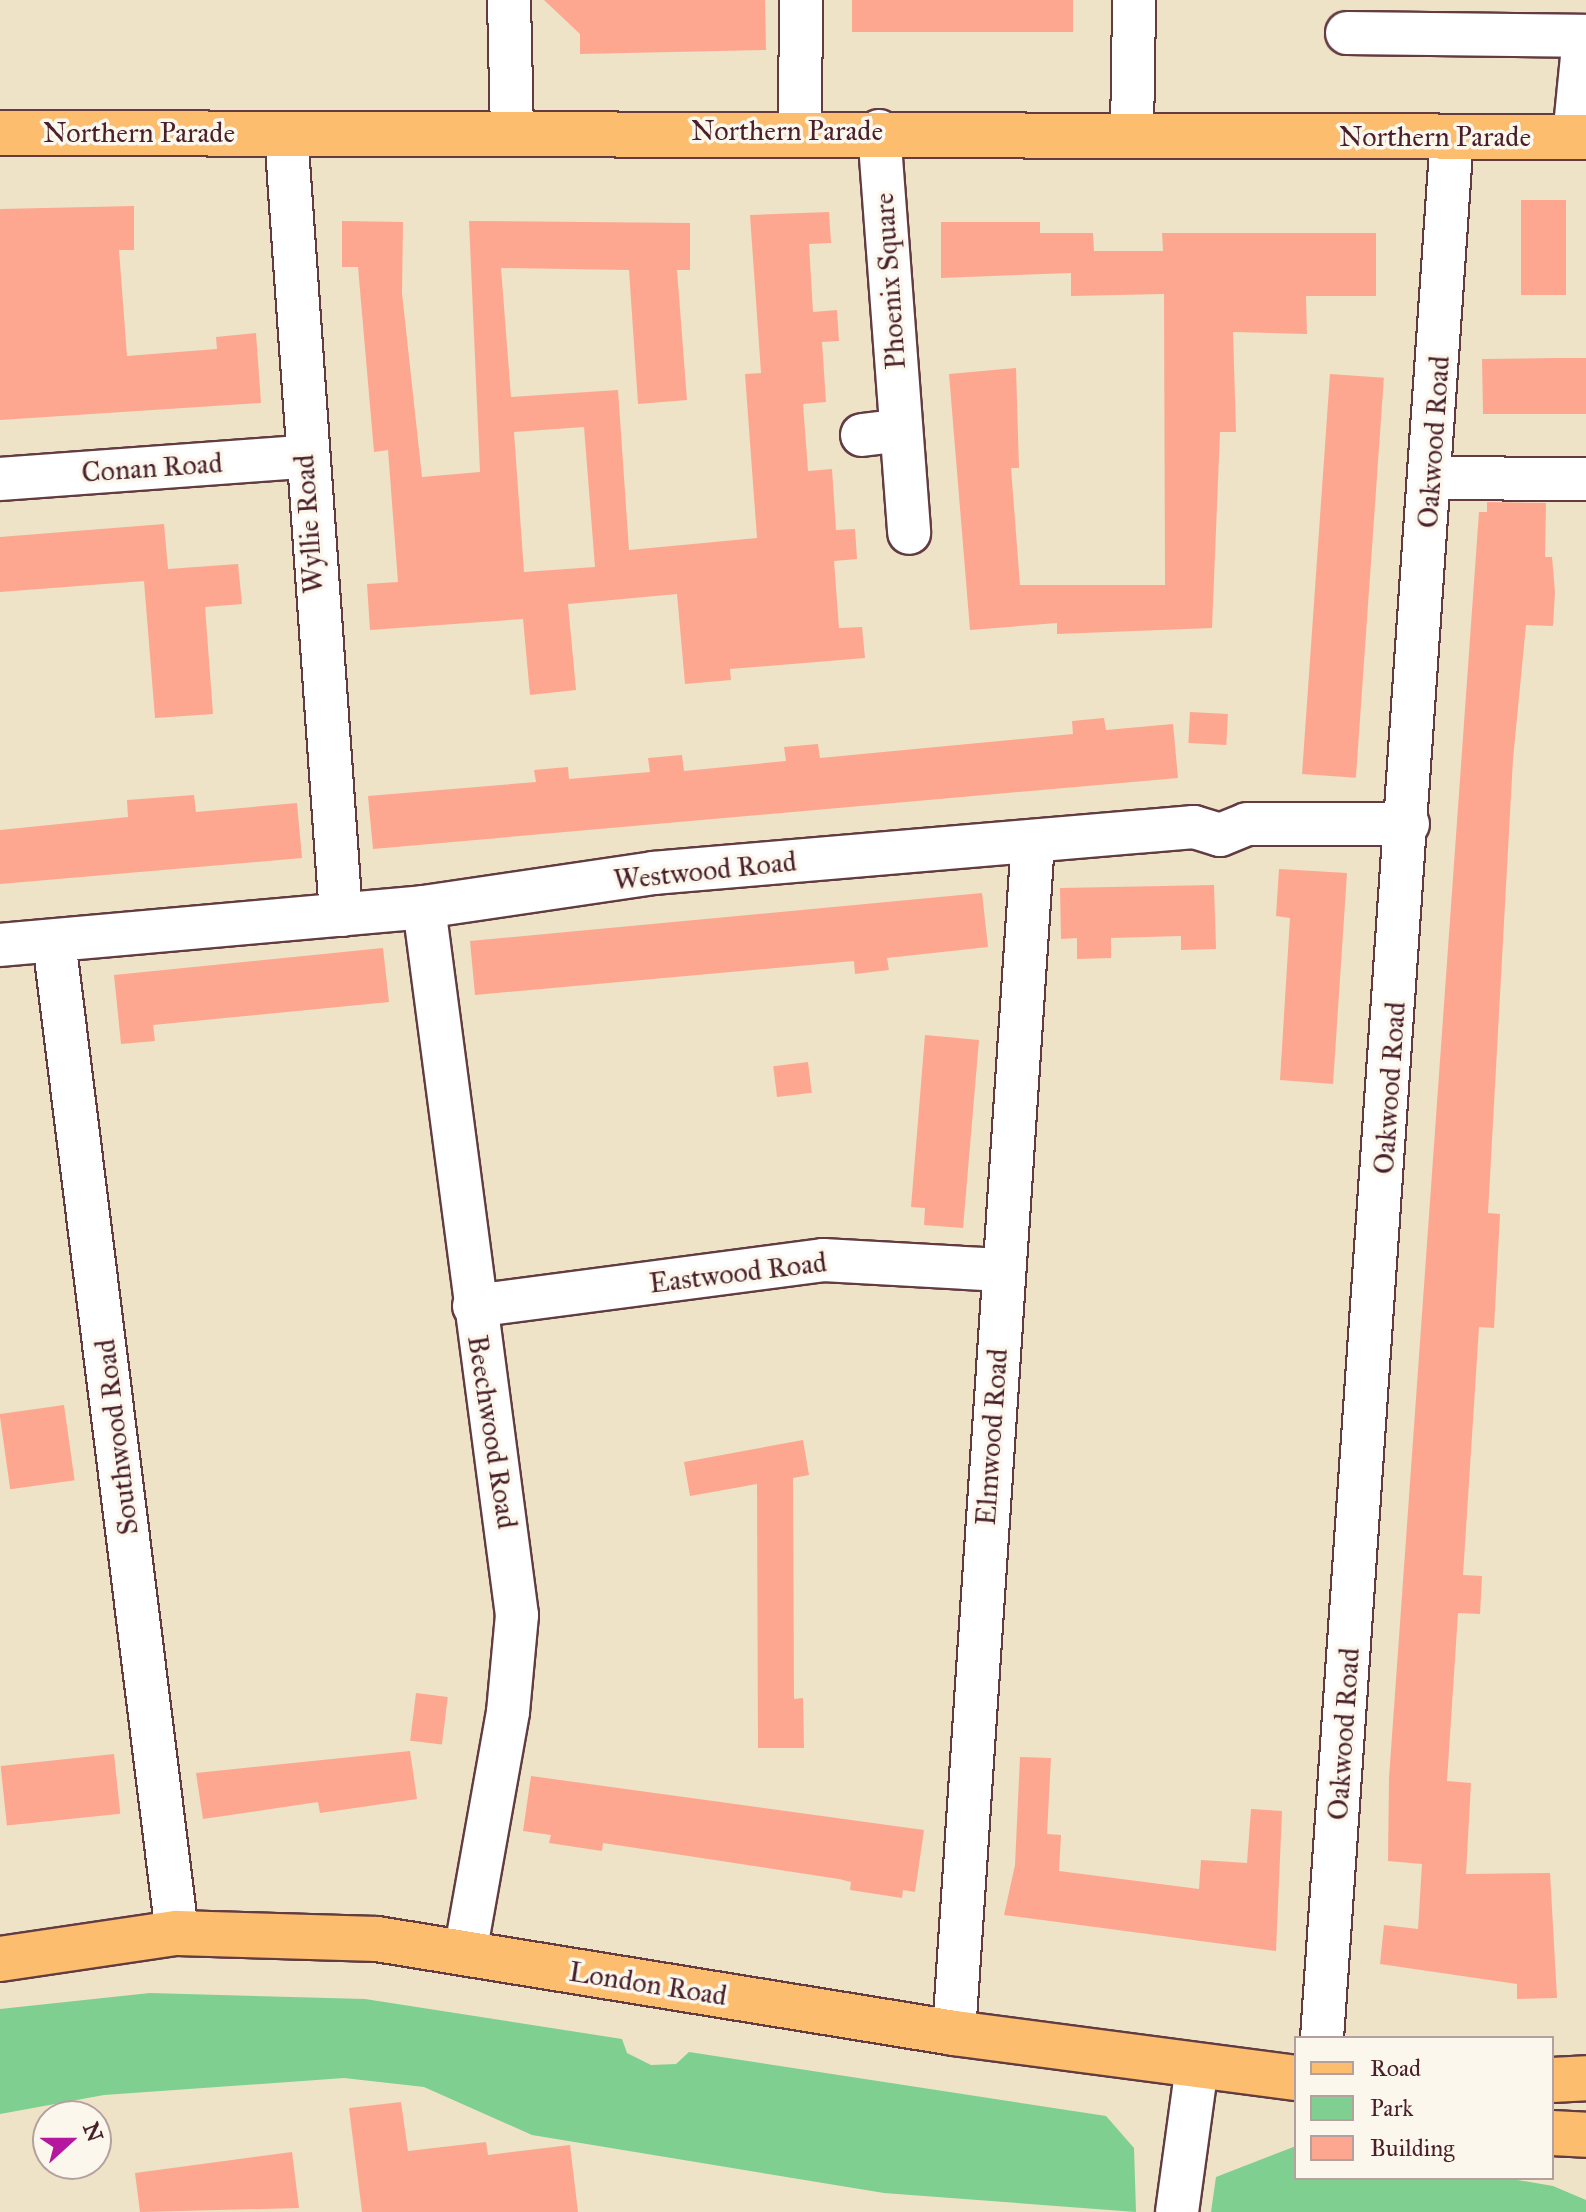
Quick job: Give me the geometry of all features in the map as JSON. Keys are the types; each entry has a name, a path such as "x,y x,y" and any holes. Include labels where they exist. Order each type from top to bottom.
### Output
{"main road":[{"name":"Northern Parade","path":"0,133 879,131 1580,137"},
{"name":"London Road","path":"0,1959 177,1933 377,1939 954,2033 1294,2078"},
{"path":"1554,2080 1586,2078"},
{"path":"1554,2133 1586,2135"}],"street":[{"path":"509,0 512,131"},
{"path":"800,131 801,0"},
{"path":"1132,134 1134,0"},
{"name":"Northern Parade","path":"1347,33 1585,36 1580,137"},
{"name":"Phoenix Square","path":"879,131 882,433 909,533"},
{"name":"Wyllie Road","path":"286,134 303,457 341,915"},
{"name":"Oakwood Road","path":"1322,2036 1408,824 1452,138"},
{"name":"Conan Road","path":"0,479 303,457"},
{"path":"1431,478 1586,479"},
{"name":"Westwood Road","path":"0,945 424,907 653,873 1194,827 1220,835 1247,824 1408,824"},
{"name":"Elmwood Road","path":"954,2033 1033,842"},
{"name":"Beechwood Road","path":"424,907 517,1615 508,1712 465,1954"},
{"name":"Southwood Road","path":"54,941 177,1933"},
{"name":"Eastwood Road","path":"474,1306 823,1260 1003,1270"},
{"path":"1177,2212 1197,2066"}],"green space":[{"path":"150,1993 365,1999 622,2039 627,2053 651,2065 676,2064 689,2052 1106,2116 1134,2148 1136,2212 884,2193 532,2135 424,2087 344,2078 104,2095 77,2100 32,2100 32,2108 0,2114 0,2009"},
{"path":"1294,2147 1294,2180 1518,2180 1553,2186 1586,2200 1586,2212 1211,2212 1216,2177"}],"building":[{"path":"544,0 765,0 766,50 580,54 580,34"},
{"path":"852,0 1073,0 1073,32 852,32"},
{"path":"1521,200 1566,200 1566,295 1521,295"},
{"path":"134,206 134,250 119,250 127,356 217,349 216,337 256,333 261,403 0,420 0,209"},
{"path":"829,212 831,243 809,244 813,312 837,310 839,341 822,342 826,402 803,404 808,471 832,469 836,530 855,529 857,559 834,561 839,628 862,627 865,658 730,669 731,680 685,684 677,594 568,604 576,690 530,695 523,619 370,630 367,584 398,582 388,450 374,452 358,267 342,267 342,221 403,222 402,293 422,477 480,472 469,221 690,223 690,270 677,270 687,400 638,404 629,270 501,268 511,397 618,390 629,550 757,538 745,374 761,373 750,215","holes":["584,427 595,567 524,572 514,432"]},
{"path":"941,222 1040,222 1040,233 1093,233 1094,251 1163,251 1162,233 1376,233 1376,296 1306,296 1307,334 1233,332 1236,432 1220,432 1212,628 1057,634 1057,623 970,630 949,374 1016,368 1019,468 1011,468 1020,585 1165,585 1164,294 1071,296 1071,273 941,278"},
{"path":"1586,358 1586,414 1483,414 1482,359"},
{"path":"1330,374 1384,378 1356,778 1302,774"},
{"path":"1487,502 1546,503 1545,557 1552,557 1555,592 1553,626 1526,625 1513,759 1488,1213 1500,1214 1494,1328 1479,1327 1463,1575 1482,1576 1480,1614 1458,1613 1447,1781 1471,1783 1466,1874 1550,1873 1557,1998 1517,1999 1517,1984 1380,1964 1384,1925 1418,1929 1422,1864 1388,1861 1389,1778 1479,512 1487,512"},
{"path":"164,524 168,569 238,564 242,604 205,607 213,714 155,718 144,581 0,592 0,537"},
{"path":"1190,712 1228,714 1226,745 1188,743"},
{"path":"1104,718 1106,730 1173,724 1178,778 373,849 368,796 536,782 534,770 568,767 569,779 650,772 648,758 682,755 684,771 786,761 784,747 818,744 820,758 1073,734 1072,721"},
{"path":"194,795 196,812 297,803 302,858 0,884 0,830 128,817 127,800"},
{"path":"1279,869 1347,873 1333,1084 1280,1080 1290,918 1276,916"},
{"path":"1214,885 1216,949 1181,950 1181,936 1111,938 1111,958 1077,959 1077,938 1061,939 1060,888"},
{"path":"982,893 988,947 887,958 889,970 855,974 854,961 475,995 470,941"},
{"path":"383,948 389,1002 153,1025 155,1041 121,1044 114,975"},
{"path":"925,1035 979,1040 963,1228 924,1225 925,1208 911,1207"},
{"path":"808,1062 812,1093 777,1097 773,1066"},
{"path":"64,1405 75,1480 10,1489 0,1414"},
{"path":"803,1440 809,1475 793,1478 794,1699 803,1698 804,1748 758,1748 757,1484 690,1496 684,1462"},
{"path":"416,1693 448,1697 442,1745 410,1741"},
{"path":"410,1751 417,1799 320,1813 318,1802 203,1819 196,1773"},
{"path":"114,1754 120,1814 7,1826 1,1766"},
{"path":"1020,1757 1051,1758 1047,1834 1061,1835 1059,1871 1199,1889 1201,1860 1247,1863 1251,1809 1282,1811 1276,1951 1004,1915 1015,1865"},
{"path":"531,1776 924,1830 915,1892 903,1890 902,1898 850,1890 851,1882 839,1879 603,1843 602,1851 549,1843 551,1835 523,1831"},
{"path":"401,2102 408,2151 486,2142 488,2155 570,2145 578,2212 362,2212 349,2108"},
{"path":"292,2152 299,2208 140,2212 135,2173"}]}
